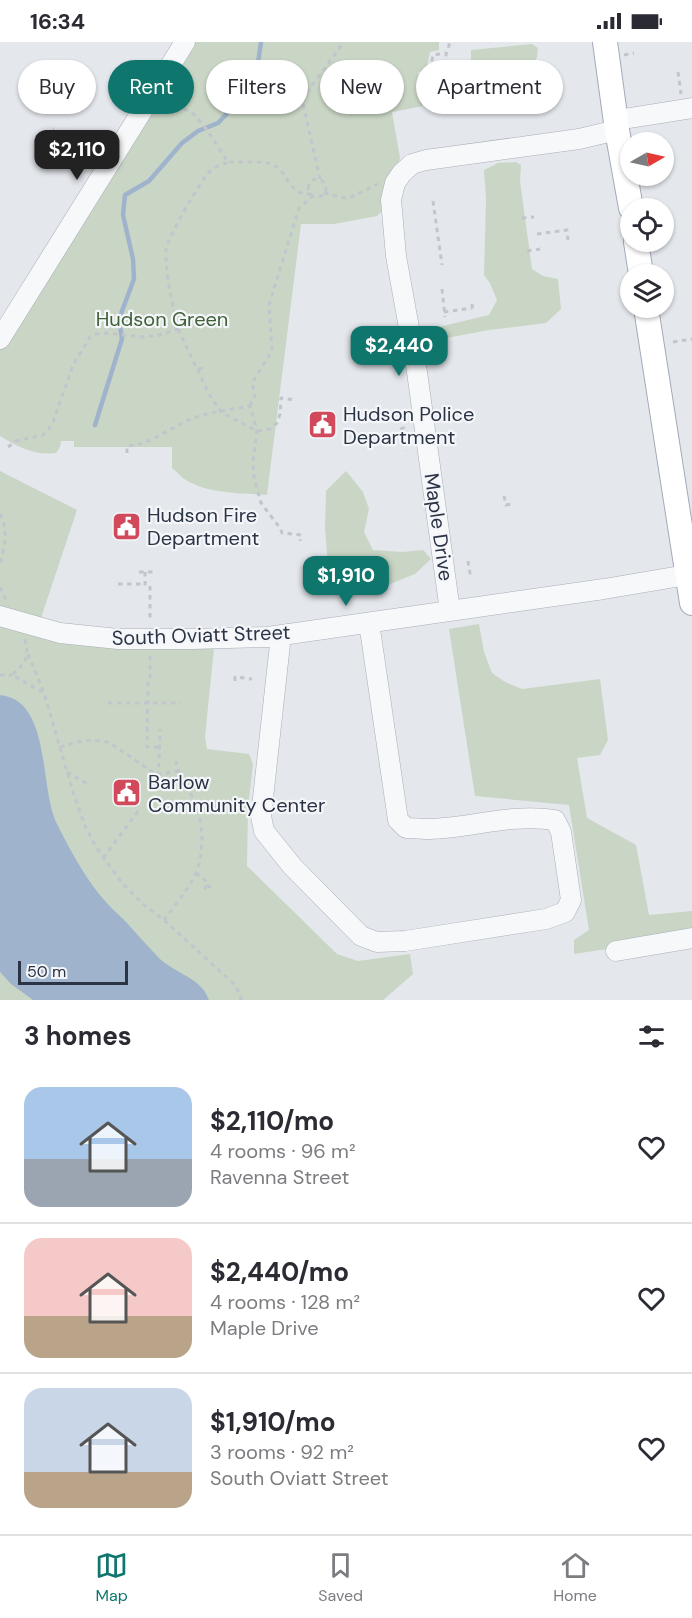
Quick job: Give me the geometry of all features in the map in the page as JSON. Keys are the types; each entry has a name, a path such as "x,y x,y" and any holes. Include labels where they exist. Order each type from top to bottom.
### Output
{"main road":[{"path":"605,42 629,198"},
{"path":"648,318 678,516 690,574 692,603"}],"street":[{"path":"0,339 185,42"},
{"path":"407,169 426,160 579,139 617,125 688,108"},
{"name":"Maple Drive","path":"407,169 395,183 391,200 396,256 417,372 450,611"},
{"name":"South Oviatt Street","path":"0,615 60,633 118,639 268,637 604,589 690,574"},
{"path":"281,635 261,816 264,831 292,866 361,936 377,942 405,941 546,920 565,912 571,900 561,832 555,819 540,817 495,820 430,829 406,828 398,820 368,623"},
{"path":"616,951 692,938"}],"path":[{"path":"324,193 326,185 320,179 302,99 344,42"},
{"path":"445,60 450,42"},
{"path":"432,60 433,55 447,53"},
{"path":"678,72 688,108"},
{"path":"195,115 228,162"},
{"path":"296,400 281,398 277,423 270,429 256,431 221,412 209,394 178,329 167,273 166,248 173,230 194,193 212,169 228,162 272,164 279,169 289,184 302,194 319,196 324,193 349,198 407,169"},
{"path":"312,194 309,188 310,183 315,179 320,179"},
{"path":"300,541 301,535 282,533 261,503 254,478 256,431 250,406 255,395 252,383 272,351 269,305 299,208 312,194"},
{"path":"434,201 442,265"},
{"path":"522,218 534,217"},
{"path":"537,234 567,230 568,240"},
{"path":"527,251 540,249"},
{"path":"441,289 445,317"},
{"path":"444,312 472,306 473,313"},
{"path":"8,447 16,441 43,435 48,430 73,365 90,337 106,333 143,337 178,329"},
{"path":"673,342 692,339"},
{"path":"198,369 204,368"},
{"path":"127,453 127,446 138,446 178,424 200,416 250,406"},
{"path":"400,429 404,428 407,451"},
{"path":"504,496 506,504 511,504"},
{"path":"0,514 6,535 0,565"},
{"path":"468,561 470,573 474,572"},
{"path":"139,572 154,572"},
{"path":"118,584 145,584"},
{"path":"25,637 28,654 44,693 85,826 103,858 122,883 143,904 164,920 233,983 241,1000"},
{"path":"12,675 25,662 28,654"},
{"path":"0,675 12,675 44,693"},
{"path":"235,681 235,677 252,679"},
{"path":"148,682 147,747 159,747"},
{"path":"108,703 181,703"},
{"path":"156,785 160,729"},
{"path":"60,747 78,742 102,740 157,775 177,771"},
{"path":"164,920 196,873 201,854 201,824 197,808 187,785 177,771 176,762"},
{"path":"67,772 89,785"},
{"path":"103,858 139,810"},
{"path":"196,873 206,885"}],"green space":[{"name":"Hudson Green","path":"185,42 439,42 439,50 430,52 428,60 416,60 416,107 404,110 404,60 320,60 320,114 392,114 400,158 381,212 377,216 334,224 301,224 267,495 224,492 192,483 172,468 172,447 74,447 74,441 61,441 56,453 48,454 20,447 0,436 0,339 140,114 194,114 194,60 174,60"},
{"path":"532,44 538,48 536,60 471,60 471,50"},
{"path":"516,162 521,165 520,181 532,269 543,276 558,279 561,309 546,323 436,340 428,337 426,330 489,315 497,300 484,275 486,199 484,170 498,163"},
{"path":"0,471 77,510 38,627 215,638 205,737 207,749 249,754 253,764 248,808 247,866 337,954 358,961 410,954 413,974 383,1000 0,1000"},
{"path":"346,471 363,492 369,509 364,532 373,550 403,552 423,550 431,559 415,574 366,592 343,591 329,579 325,528 326,491"},
{"path":"479,624 484,652 492,673 505,682 522,689 600,679 608,740 600,755 577,758 587,818 636,845 649,915 692,911 692,936 574,954 574,940 589,930 569,805 475,796 449,629"}],"water":[{"path":"0,695 17,701 28,712 36,729 57,824 87,877 102,898 161,960 198,984 209,1000 33,1000 11,984 0,972"}],"waterway":[{"path":"95,425 122,339 119,319 134,279 133,259 123,215 125,195 149,181 182,143 198,131 218,123 235,105 257,70 261,42"}],"place":[{"name":"Hudson Police Department","path":"322,425"},
{"name":"Hudson Fire Department","path":"126,527"},
{"name":"Barlow Community Center","path":"127,793"}]}
